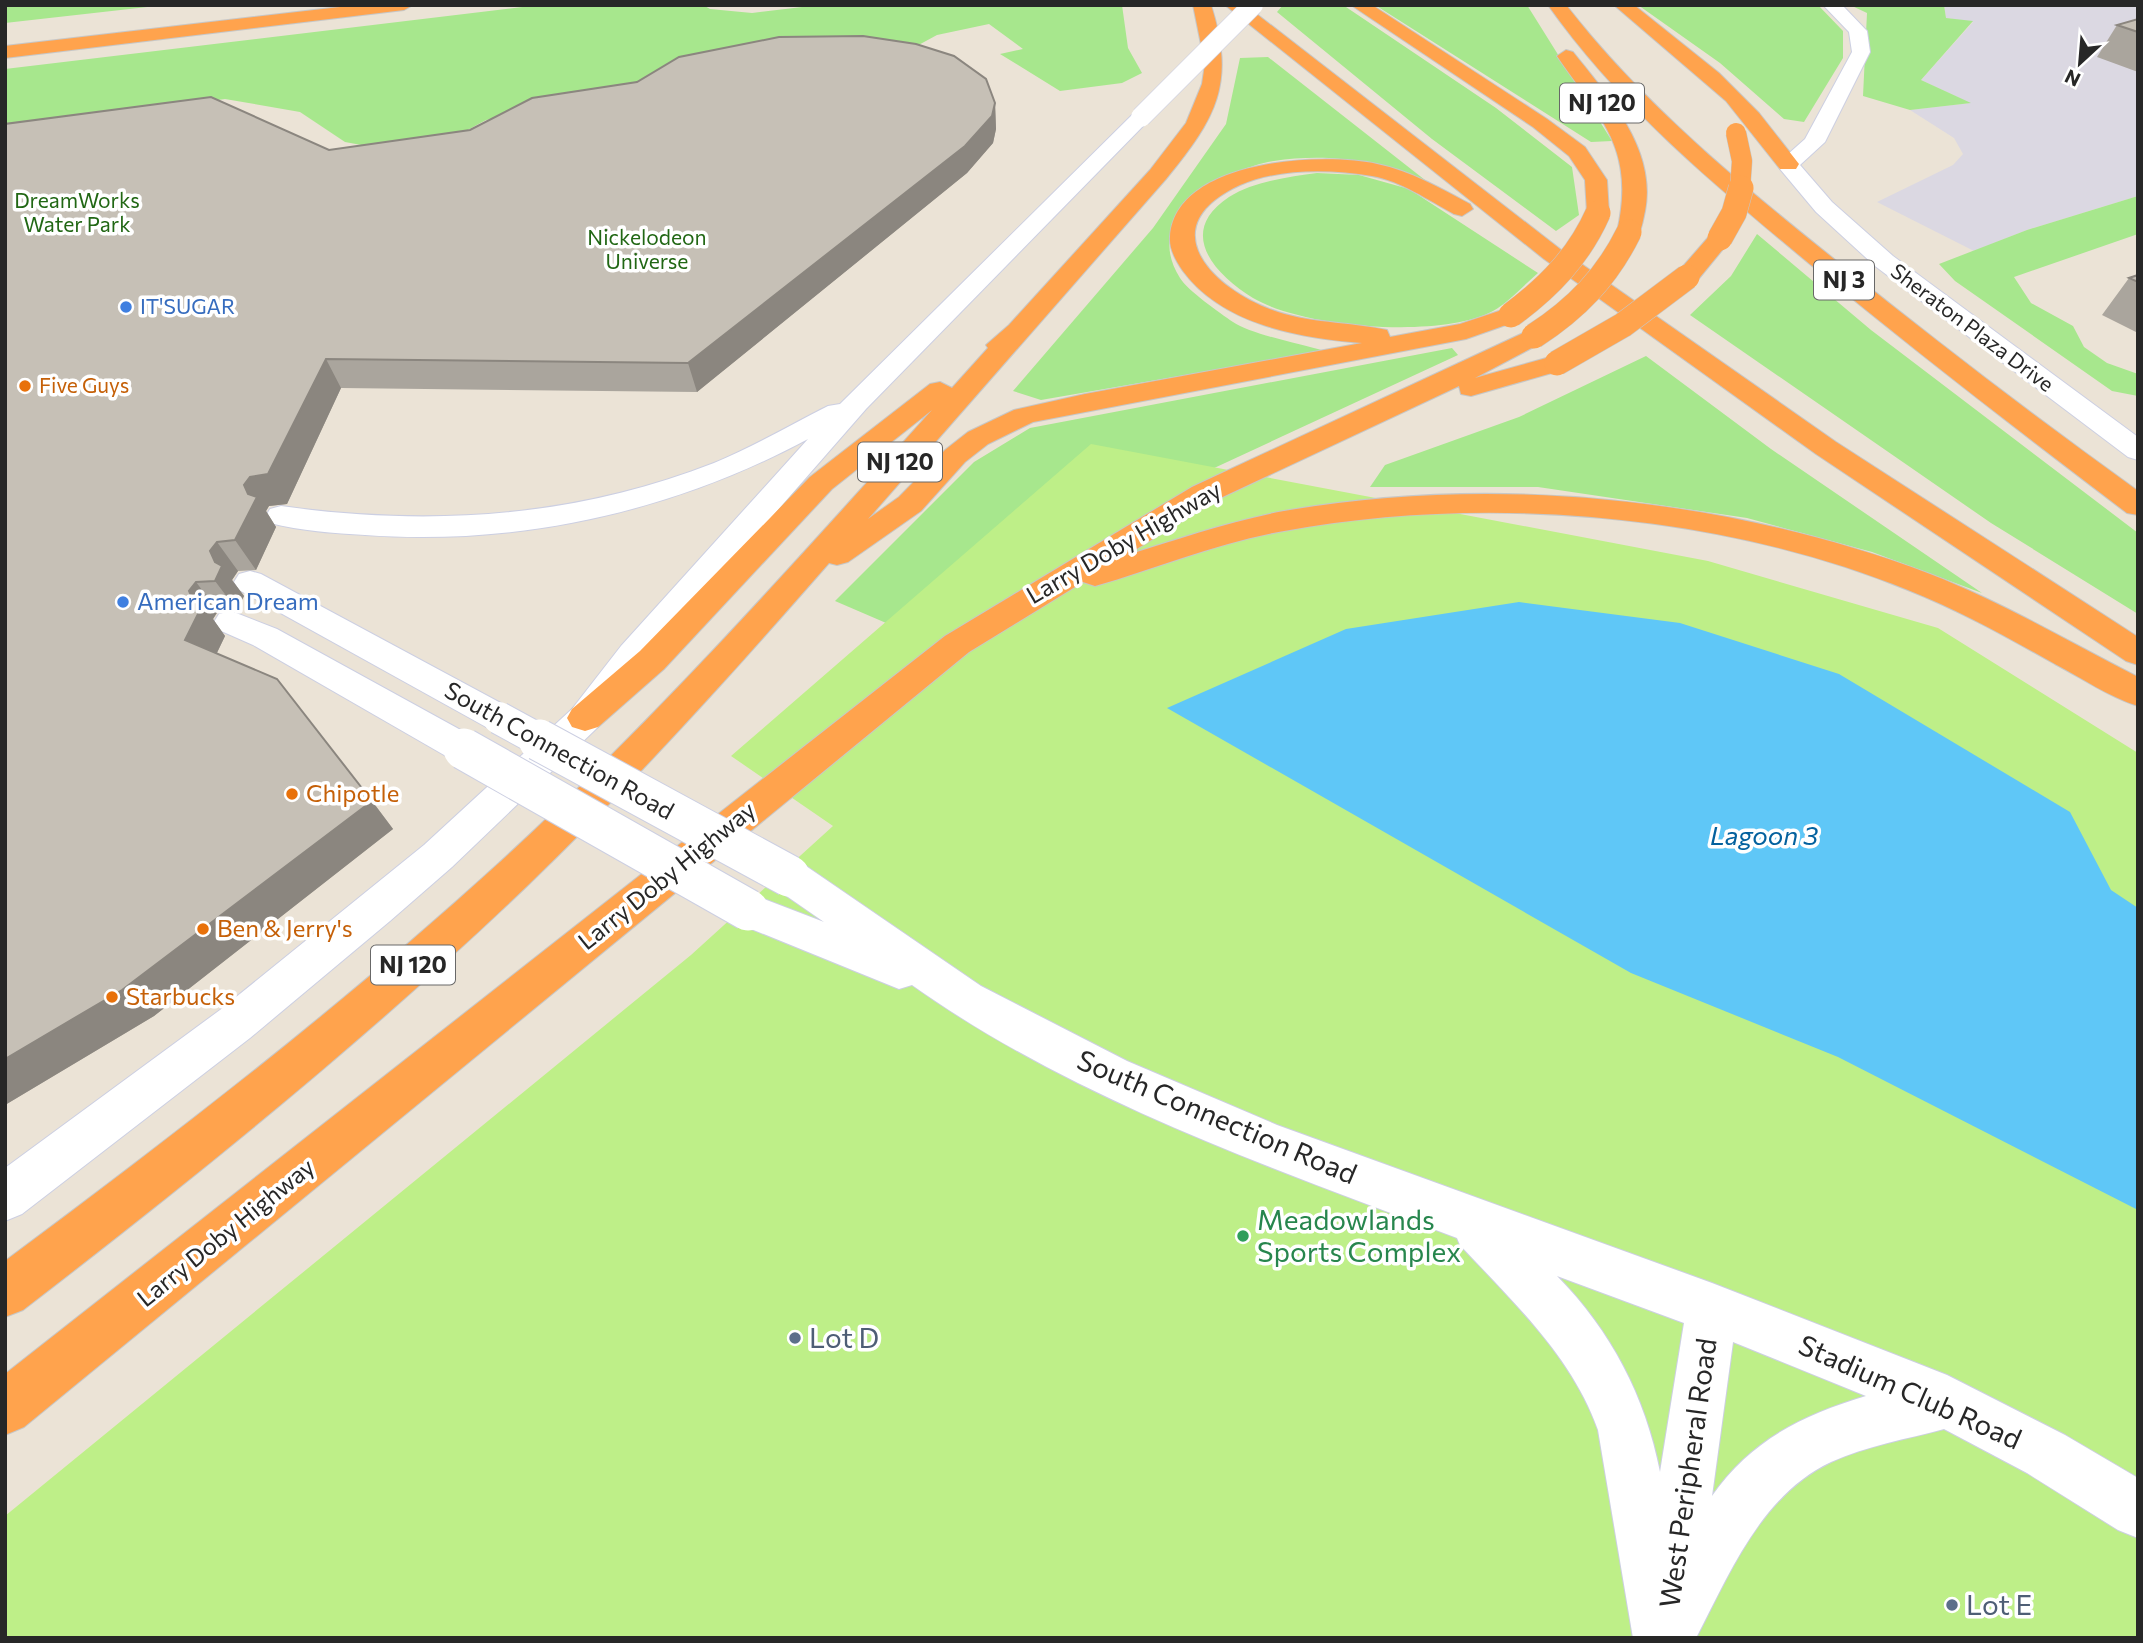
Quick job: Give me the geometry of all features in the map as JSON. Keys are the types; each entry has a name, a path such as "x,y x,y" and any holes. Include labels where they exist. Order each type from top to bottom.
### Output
{"highway":[{"path":"5,38 290,5"},
{"path":"5,52 404,5"},
{"name":"NJ 120","path":"5,1292 257,1098 472,912 629,760 781,595 1160,172 1192,130 1212,84 1214,58 1202,5"},
{"path":"1234,5 1552,254 1826,448 2138,653"},
{"path":"781,595 910,503 967,447 1008,422 1074,404 1466,331 1511,314 1562,273 1588,236 1598,213 1596,180 1577,152 1540,123 1360,5"},
{"path":"1375,415 1558,363 1623,326 1687,277 1720,238 1737,206 1743,185 1743,164 1736,133 1720,104 1697,79 1604,5"},
{"path":"1623,5 1722,83 1755,118 1788,164"},
{"name":"NJ 120","path":"1375,415 1534,336 1563,316 1591,291 1609,268 1629,232 1637,187 1628,148 1614,120 1549,16"},
{"name":"NJ 3","path":"1549,16 1585,43 1637,99 1748,200 1962,374 2138,506"},
{"path":"1432,338 1327,332 1284,323 1245,308 1214,288 1192,267 1182,245 1185,224 1205,198 1249,176 1295,166 1345,166 1405,180 1552,254"},
{"path":"584,718 652,660 821,483 1018,330"},
{"name":"Larry Doby Highway","path":"5,1408 957,644 1203,494 1375,415"},
{"path":"1046,589 1281,521 1321,514 1478,505 1636,514 1758,534 1878,567 1999,618 2138,694"}],"street":[{"path":"5,1196 235,1024 376,909 438,856 584,718 633,654 856,402 1252,5"},
{"path":"1788,164 1814,142 1861,52 1858,31 1832,5"},
{"name":"Sheraton Plaza Drive","path":"1788,164 1824,207 1884,261 2138,451"},
{"path":"282,516 353,526 428,529 500,524 572,514 652,495 728,468 856,402"},
{"name":"South Connection Road","path":"250,582 789,876 966,999"},
{"name":"South Connection Road","path":"231,622 265,637 748,910 966,999 1064,1052 1188,1111 1471,1222 1712,1308"},
{"path":"1471,1222 1564,1319 1612,1394 1625,1430 1664,1638"},
{"name":"Stadium Club Road","path":"1712,1308 1947,1402 2046,1454 2138,1510"},
{"name":"West Peripheral Road","path":"1664,1638 1712,1308"},
{"path":"1664,1638 1745,1497 1768,1472 1791,1454 1818,1441 1947,1402"}],"shaded area":[{"path":"1944,5 2138,5 2138,196 2027,230 1974,251 1877,202 1953,165 1963,154 1954,138 1910,110 1970,103 1921,80 1973,22 1946,18"}],"green space":[{"path":"5,5 165,5 5,23"},
{"path":"539,5 703,5 710,9 752,13 819,5 1122,5 1128,48 1142,73 1122,83 1060,91 1000,54 1023,49 989,24 937,35 913,48 861,43 705,52 666,66 620,92 486,120 451,139 383,149 345,142 300,112 225,99 5,129 5,69"},
{"path":"1283,5 1343,5 1496,108 1572,167 1579,215 1556,231 1432,139 1277,12"},
{"path":"1375,5 1527,5 1612,141 1591,142"},
{"path":"1638,5 1818,5 1843,31 1843,58 1804,122 1784,119 1720,63"},
{"path":"1850,5 1944,5 1946,18 1973,21 1921,80 1971,103 1910,110 1863,96 1867,13"},
{"path":"1268,57 1425,180 1410,178 1364,163 1331,158 1274,161 1253,166 1211,185 1192,199 1178,216 1170,234 1170,255 1184,283 1233,322 1263,335 1324,351 1041,400 1013,391 1153,228 1226,124 1240,58"},
{"path":"1317,173 1359,175 1409,189 1538,273 1493,311 1470,320 1441,325 1408,327 1338,323 1305,317 1253,298 1214,265 1206,252 1203,238 1205,224 1213,210 1229,197 1249,187 1272,180"},
{"path":"2138,196 2138,234 2014,277 2031,303 2073,326 2084,347 2107,363 2138,374 2138,396 2112,391 1955,281 1939,264 2027,230"},
{"path":"1757,234 1871,330 2138,533 2138,614 1991,523 1690,315 1731,276"},
{"path":"1452,348 1458,355 1145,500 914,635 835,601 974,462 1030,428"},
{"path":"1646,356 1771,449 1982,593 1872,552 1747,518 1538,487 1370,487 1385,465 1519,417"},
{"name":"Meadowlands Sports Complex","path":"1091,444 1708,561 1938,628 2138,753 2138,1638 5,1638 5,1516 691,955 833,826 731,756"}],"water":[{"name":"Lagoon 3","path":"1519,602 1680,623 1839,674 2070,812 2111,890 2138,908 2138,1210 1838,1057 1631,973 1167,708 1346,629"}],"building":[{"path":"2138,19 2138,32 2117,25"},
{"name":"American Dream","path":"863,36 916,44 954,56 986,79 995,103 992,116 965,146 688,363 326,359 268,474 250,477 244,485 248,494 257,497 235,540 217,542 210,551 215,562 222,566 215,581 196,582 189,591 194,602 202,606 185,640 277,679 372,801 122,990 5,1059 5,124 211,97 329,150 470,130 532,98 637,82 679,57 779,37"},
{"path":"2138,275 2138,282 2129,278"}],"place":[{"name":"IT'SUGAR","path":"126,307"},
{"name":"Five Guys","path":"25,386"},
{"name":"American Dream","path":"123,602"},
{"name":"Chipotle","path":"292,794"},
{"name":"Ben & Jerry's","path":"203,929"},
{"name":"Starbucks","path":"112,997"},
{"name":"Meadowlands Sports Complex","path":"1243,1236"},
{"name":"Lot D","path":"795,1338"},
{"name":"Lot E","path":"1952,1605"}],"park label":[{"name":"DreamWorks Water Park","path":"77,213"},
{"name":"Nickelodeon Universe","path":"647,250"}]}
